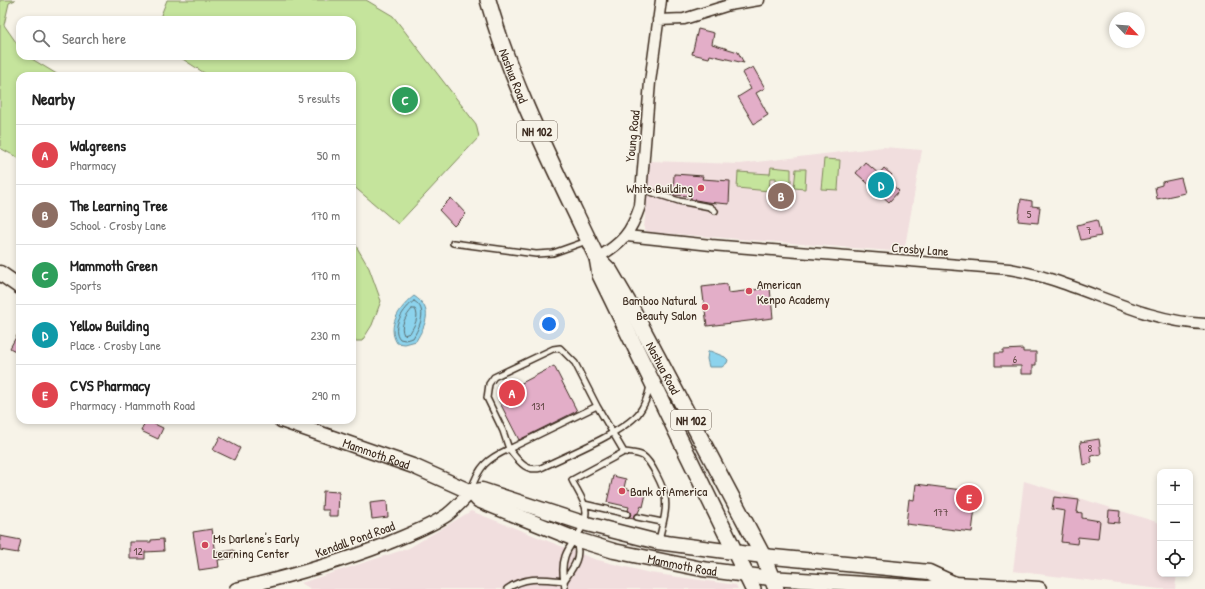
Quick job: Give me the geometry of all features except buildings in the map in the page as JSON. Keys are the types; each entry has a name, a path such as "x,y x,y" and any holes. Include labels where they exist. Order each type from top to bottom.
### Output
{"main road":[{"name":"Nashua Road","path":"488,0 499,37 524,103 597,258 600,276 723,524 745,575 753,589"},
{"name":"Nashua Road","path":"597,258 610,271 631,307 763,556 773,583"},
{"path":"0,273 16,284"},
{"name":"Mammoth Road","path":"292,424 413,466 471,492 478,500 575,540 614,551 651,559 745,575 773,583 928,588 955,584 1039,589"},
{"name":"Mammoth Road","path":"471,492 482,490 583,523 658,542 735,553 929,572 955,584"}],"street":[{"name":"Young Road","path":"597,258 610,250 627,236 640,206 661,0"},
{"path":"658,20 684,19 729,5 759,0"},
{"name":"Crosby Lane","path":"627,236 764,250 1009,269 1045,277 1147,314 1181,322 1205,324"},
{"name":"Kendall Pond Road","path":"236,589 251,587 324,565 416,532 446,515 459,505 471,492"}],"lane":[{"path":"641,189 679,201 710,207 715,211"},
{"path":"453,243 536,254 553,253 589,240"},
{"path":"624,452 613,432 597,406 575,363 566,352 560,348 553,349 494,377 489,384 487,398 503,431 509,449 521,464 533,470 541,468 613,432 629,422 643,406 651,381"},
{"path":"471,492 476,475 480,468 496,455 597,406"},
{"path":"565,589 561,567 567,550 575,540 583,523 586,511 572,480 624,452 644,457 649,462 666,498 658,542"},
{"path":"584,504 627,514"},
{"path":"637,517 662,522"},
{"path":"564,581 578,558 579,550 575,540"},
{"path":"507,589 522,581 530,579 564,581"}],"shaded area":[{"path":"883,147 922,150 904,252 649,232 644,229 650,161 740,164"},
{"path":"1024,481 1157,522 1157,577 1177,577 1175,589 1160,589 1013,571"},
{"path":"471,511 594,559 650,573 736,585 738,589 311,589 301,583 409,548"}],"green space":[{"path":"0,0 15,0 9,3 4,25 16,42 16,60 34,60 53,72 16,72 16,157 0,148"},
{"path":"167,0 366,0 393,16 476,124 479,137 398,224 356,188 356,72 203,72 184,60 356,60 356,16 161,16"},
{"path":"824,159 840,160 838,190 821,189"},
{"path":"771,167 791,169 791,182 776,181 776,178 770,178 769,191 737,188 738,172 770,174"},
{"path":"796,169 806,169 805,189 794,188"},
{"path":"356,246 369,268 381,301 372,325 362,341 356,341"}],"water":[{"path":"414,296 424,306 426,311 423,329 416,341 405,344 397,343 393,330 396,317"},
{"path":"710,351 725,357 728,360 727,363 722,367 709,367 707,359 708,352"}],"place":[{"name":"Mammoth Green","path":"405,100"},
{"name":"Yellow Building","path":"881,185"},
{"name":"White Building","path":"701,188"},
{"name":"The Learning Tree","path":"781,196"},
{"name":"American Kenpo Academy","path":"749,291"},
{"name":"Bamboo Natural Beauty Salon","path":"705,307"},
{"name":"Walgreens","path":"512,393"},
{"name":"Bank of America","path":"622,491"},
{"name":"CVS Pharmacy","path":"969,498"},
{"name":"Ms Darlene's Early Learning Center","path":"205,545"}]}
